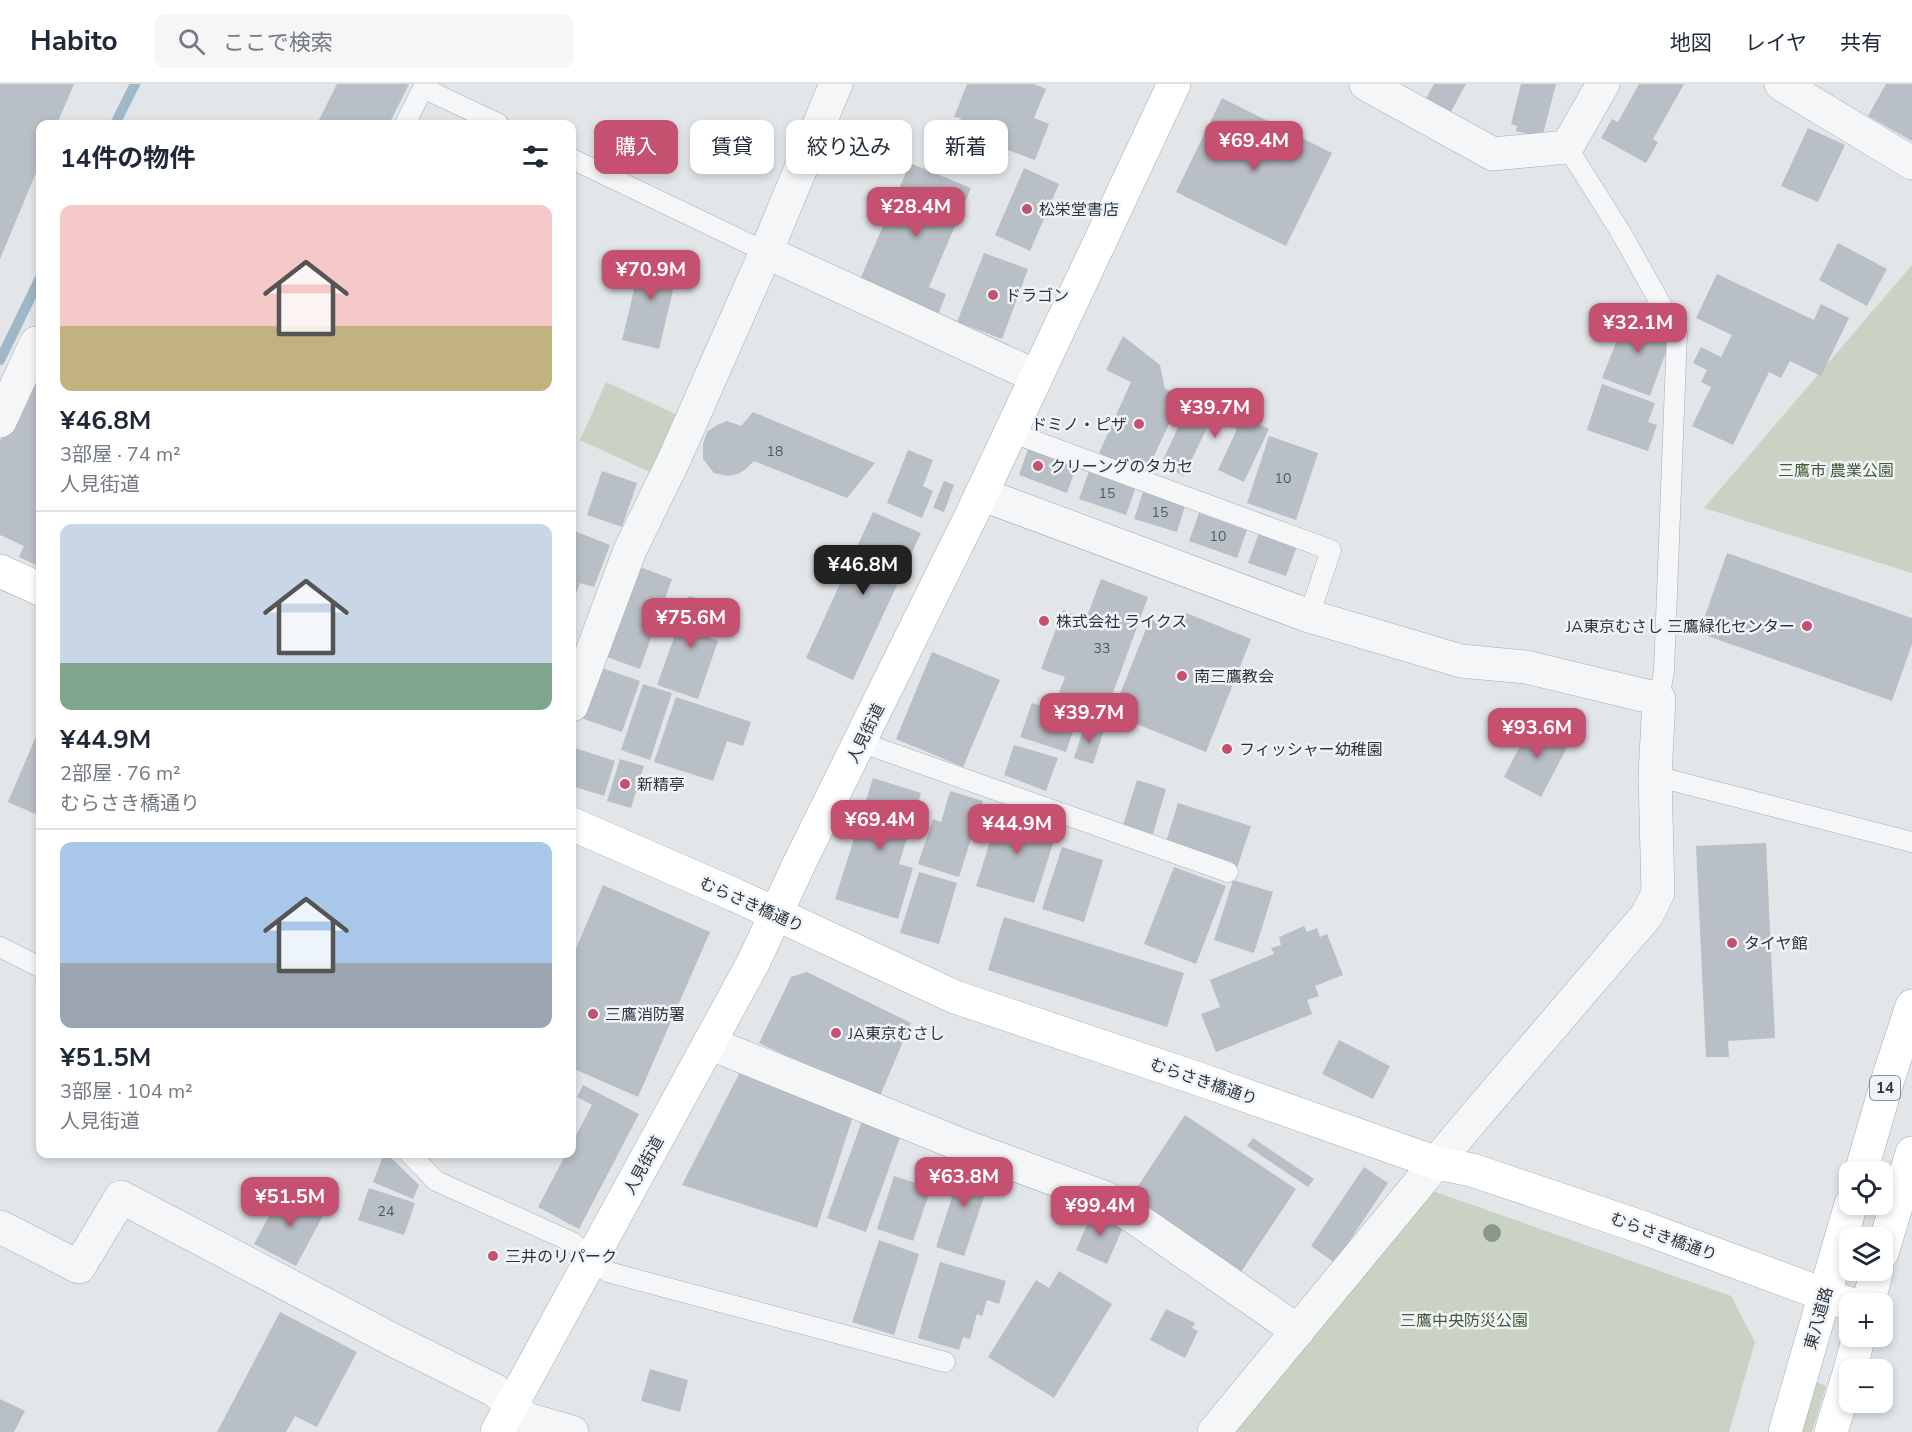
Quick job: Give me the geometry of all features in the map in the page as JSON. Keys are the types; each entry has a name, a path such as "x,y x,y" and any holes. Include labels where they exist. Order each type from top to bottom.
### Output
{"main road":[{"name":"人見街道","path":"504,1418 753,963 800,862 981,494 1174,84"},
{"path":"0,571 36,587"},
{"name":"むらさき橋通り","path":"576,826 777,914 955,996 1437,1163 1472,1170 1644,1228 1837,1299"},
{"name":"14","path":"1864,1161 1912,1006"},
{"path":"1890,1227 1912,1153"},
{"name":"東八道路","path":"1785,1432 1837,1299 1849,1215"},
{"path":"1831,1432 1839,1406"}],"street":[{"path":"576,694 630,550 673,462 766,252 836,84"},
{"path":"1366,84 1493,154 1567,147 1603,84"},
{"path":"1780,84 1912,163"},
{"path":"766,252 1020,369"},
{"path":"0,421 36,343"},
{"path":"981,494 1309,616 1461,662 1526,667 1659,699 1655,776 1658,892 1647,915 1420,1181 1214,1432"},
{"path":"710,1043 964,1146 1106,1198 1298,1331"},
{"path":"0,1227 79,1267 121,1197 391,1339 494,1390 504,1418 527,1419 572,1432"}],"lane":[{"path":"407,120 423,88 491,120"},
{"path":"1567,147 1620,231 1677,333 1665,659 1659,699"},
{"path":"576,161 766,252"},
{"path":"1010,432 1331,550 1309,616"},
{"path":"860,742 1228,872"},
{"path":"1655,776 1912,842"},
{"path":"0,947 36,965"},
{"path":"414,1158 436,1181 572,1242 608,1272 945,1362"}],"green space":[{"name":"三鷹市 農業公園","path":"1912,265 1912,573 1704,508"},
{"path":"606,382 680,416 656,475 580,440"},
{"name":"三鷹中央防災公園","path":"1427,1189 1731,1296 1755,1342 1729,1432 1224,1432"},
{"path":"1817,1382 1826,1386 1812,1432 1802,1432"}],"building":[{"path":"0,84 74,84 59,120 36,120 36,173 0,259"},
{"path":"337,84 409,84 391,120 319,120"},
{"path":"967,84 1034,84 1046,89 1034,118 1049,124 1035,160 1008,150 1008,120 960,120 961,118 954,117"},
{"path":"1434,84 1466,84 1447,119 1422,106"},
{"path":"1521,84 1556,84 1542,138 1516,131 1517,126 1511,124"},
{"path":"1639,84 1684,84 1653,139 1658,142 1646,163 1601,138 1612,119 1618,122"},
{"path":"1886,84 1912,84 1912,141 1868,116"},
{"path":"1222,98 1332,153 1286,246 1176,192"},
{"path":"1808,128 1845,145 1818,202 1781,186"},
{"path":"912,164 924,169 924,174 937,174 971,188 929,287 946,294 938,315 859,282 905,174 912,174"},
{"name":"松栄堂書店","path":"1024,168 1059,184 1030,251 995,235"},
{"path":"1838,243 1887,269 1867,306 1819,280"},
{"path":"643,253 680,261 659,349 622,340"},
{"name":"ドラゴン","path":"984,253 1028,269 1002,339 957,322"},
{"path":"1717,274 1814,320 1821,304 1849,318 1821,376 1790,361 1781,378 1769,372 1733,445 1692,426 1711,387 1701,382 1707,370 1693,363 1701,347 1721,357 1732,335 1696,318"},
{"path":"1628,312 1666,324 1666,352 1650,396 1602,378"},
{"path":"1123,336 1160,365 1165,389 1177,394 1179,403 1145,475 1099,453 1131,382 1106,370"},
{"path":"36,361 36,565 19,557 24,546 0,535 0,441"},
{"path":"1602,384 1655,403 1648,422 1657,425 1648,451 1587,430"},
{"path":"1194,393 1269,429 1244,482 1218,470 1237,429 1212,417 1184,476 1161,464"},
{"path":"753,412 875,463 847,498 754,461 738,474 727,476 714,473 703,459 703,444 707,432 727,421 741,426"},
{"path":"1269,436 1318,453 1296,520 1247,503"},
{"path":"1028,449 1076,468 1067,493 1019,475"},
{"path":"908,450 933,460 923,486 933,491 922,518 887,503"},
{"path":"602,471 637,483 622,527 587,515"},
{"path":"1089,471 1136,487 1126,515 1079,499"},
{"path":"944,481 954,485 944,512 933,508"},
{"path":"1143,492 1185,506 1177,532 1134,519"},
{"path":"873,512 921,533 853,680 806,658"},
{"path":"1199,513 1247,530 1237,558 1189,541"},
{"path":"576,532 610,545 594,587 580,583 576,594"},
{"path":"1259,533 1297,546 1286,576 1248,563"},
{"name":"JA東京むさし 三鷹緑化センター","path":"1727,553 1912,618 1912,644 1892,701 1699,633"},
{"path":"637,566 672,579 640,669 604,656"},
{"path":"1101,579 1148,597 1105,715 1057,698 1065,677 1041,669 1063,610 1086,619"},
{"path":"689,596 722,607 710,638 718,641 698,699 657,685"},
{"name":"南三鷹教会","path":"1186,613 1251,639 1206,752 1112,714 1150,619 1179,630"},
{"path":"932,652 1000,680 963,767 896,739"},
{"path":"596,666 640,681 622,732 578,717"},
{"path":"643,684 672,693 650,760 621,750"},
{"path":"676,697 751,722 743,746 727,741 713,781 654,762"},
{"path":"1032,703 1077,719 1066,752 1020,737"},
{"path":"1533,721 1570,742 1541,797 1504,777"},
{"path":"1085,724 1104,730 1093,764 1074,758"},
{"path":"36,736 36,814 8,802"},
{"path":"1014,745 1058,758 1046,791 1004,775"},
{"path":"576,748 615,761 604,796 576,787"},
{"path":"620,759 644,766 631,808 607,801"},
{"path":"873,778 921,793 899,864 913,868 898,919 835,899"},
{"path":"1137,780 1166,789 1153,834 1123,825"},
{"path":"950,791 983,801 959,877 918,864 933,819 941,822"},
{"path":"1178,803 1251,826 1237,868 1165,845"},
{"path":"1001,807 1059,825 1034,903 976,886"},
{"path":"1766,843 1775,1038 1728,1041 1729,1057 1706,1057 1696,846"},
{"path":"1062,847 1103,860 1084,922 1042,909"},
{"path":"1174,867 1226,886 1196,964 1144,944"},
{"path":"919,872 957,883 939,944 900,933"},
{"path":"1233,880 1273,892 1254,953 1214,940"},
{"path":"603,885 710,932 638,1097 576,1070 576,949"},
{"path":"1004,917 1184,973 1167,1027 988,970"},
{"path":"1304,926 1307,932 1317,928 1320,937 1327,934 1343,975 1315,986 1319,996 1307,1000 1312,1014 1216,1052 1201,1014 1220,1007 1210,980 1274,954 1271,948 1281,945 1279,937"},
{"name":"JA東京むさし","path":"807,972 911,1023 879,1098 759,1043 791,977"},
{"path":"1339,1040 1390,1066 1373,1099 1322,1074"},
{"path":"741,1070 855,1110 817,1228 682,1185"},
{"path":"583,1085 639,1114 579,1229 538,1207 564,1158 576,1158 576,1135 592,1105 577,1097"},
{"path":"1185,1115 1296,1189 1241,1272 1130,1198"},
{"path":"863,1118 902,1132 866,1232 827,1218"},
{"path":"1253,1138 1314,1179 1308,1187 1247,1146"},
{"path":"382,1158 391,1158 419,1185 413,1199 373,1182"},
{"path":"964,1160 993,1170 964,1256 936,1247"},
{"path":"1364,1167 1388,1183 1335,1263 1311,1246"},
{"path":"894,1176 931,1188 913,1241 877,1229"},
{"path":"369,1188 415,1203 404,1235 358,1220"},
{"path":"283,1190 325,1212 296,1266 254,1244"},
{"path":"1093,1211 1124,1225 1107,1264 1076,1250"},
{"path":"879,1240 919,1254 894,1335 852,1322"},
{"path":"940,1262 1006,1281 999,1304 987,1300 982,1316 977,1314 970,1339 963,1337 959,1350 918,1338"},
{"path":"1059,1271 1112,1304 1054,1398 988,1357 1036,1280 1049,1288"},
{"path":"1166,1309 1195,1323 1192,1328 1198,1331 1185,1358 1150,1340"},
{"path":"280,1312 357,1352 317,1427 295,1416 286,1432 217,1432"},
{"path":"650,1369 688,1380 680,1412 641,1401"},
{"path":"0,1399 25,1411 14,1432 0,1432"}],"waterway":[{"path":"117,120 135,84"},
{"path":"0,360 36,286"}],"place":[{"name":"松栄堂書店","path":"1027,209"},
{"name":"ドラゴン","path":"993,295"},
{"name":"ドミノ・ピザ","path":"1139,424"},
{"name":"クリーングのタカセ","path":"1038,466"},
{"name":"株式会社 ライクス","path":"1044,621"},
{"name":"JA東京むさし 三鷹緑化センター","path":"1807,626"},
{"name":"南三鷹教会","path":"1182,676"},
{"name":"フィッシャー幼稚園","path":"1227,749"},
{"name":"新精亭","path":"625,784"},
{"name":"タイヤ館","path":"1732,943"},
{"name":"三鷹消防署","path":"593,1014"},
{"name":"JA東京むさし","path":"836,1033"},
{"name":"三井のリパーク","path":"493,1256"}]}
